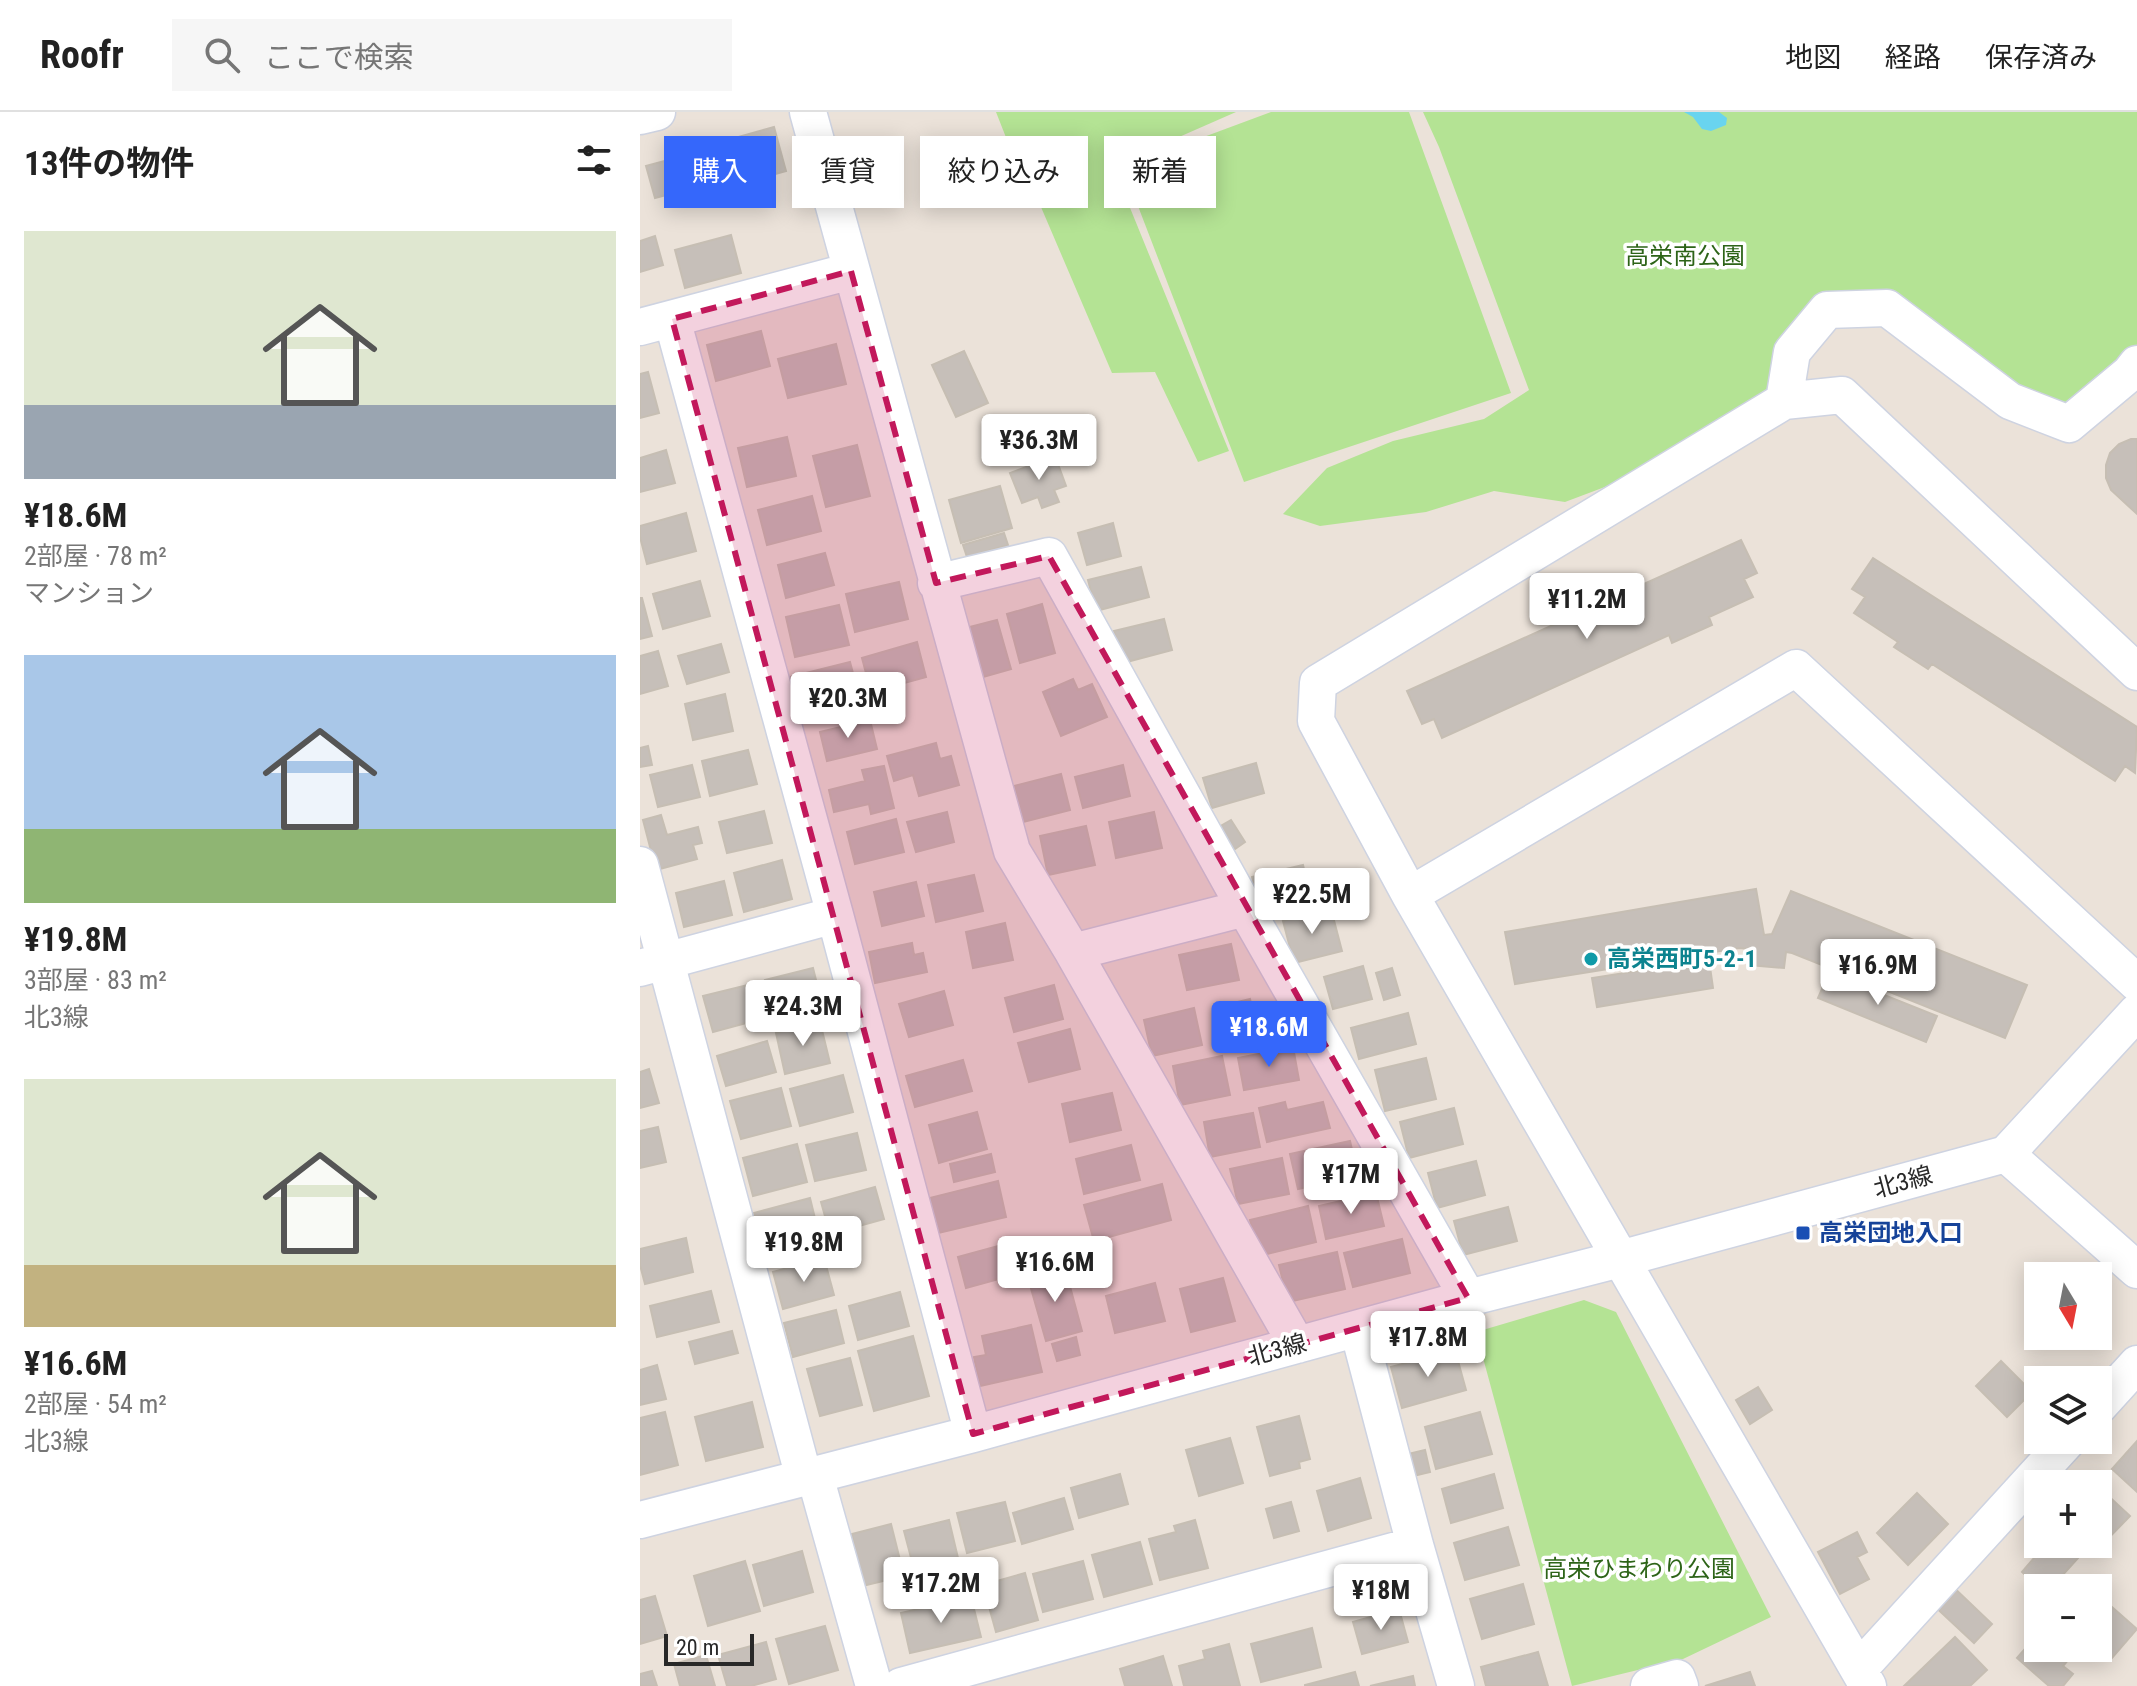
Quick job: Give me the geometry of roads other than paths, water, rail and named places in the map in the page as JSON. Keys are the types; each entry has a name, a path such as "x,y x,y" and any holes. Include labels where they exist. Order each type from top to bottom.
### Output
{"street":[{"path":"640,116 657,112"},
{"path":"808,112 1012,851 1297,1345"},
{"path":"851,271 656,323 835,915 973,1434"},
{"path":"1784,401 1792,352 1827,310 1887,308 2010,401 2069,424 2137,364"},
{"path":"2056,1454 1864,1677 1410,895 1316,721 1318,683 1784,401 1842,395 2137,672"},
{"path":"936,583 1049,556 1245,908 1468,1298"},
{"path":"1410,895 1796,668 2137,983"},
{"path":"640,865 653,964 874,1686"},
{"path":"1073,952 1245,908"},
{"path":"653,964 835,915"},
{"path":"2137,1012 2006,1154 2137,1270"},
{"name":"北3線","path":"640,1520 973,1434 2006,1154"},
{"path":"1358,1329 1456,1686"},
{"path":"2112,1392 2137,1364"},
{"path":"901,1686 1415,1545"},
{"path":"1649,1686 1677,1678 1680,1686"}],"water":[{"path":"1684,112 1719,112 1727,118 1726,125 1711,131 1702,129 1693,117"}],"place":[{"name":"高栄西町5-2-1","path":"1591,959"},
{"name":"高栄団地入口","path":"1803,1233"}],"park label":[{"name":"高栄南公園","path":"1685,256"},
{"name":"高栄ひまわり公園","path":"1639,1569"}]}
